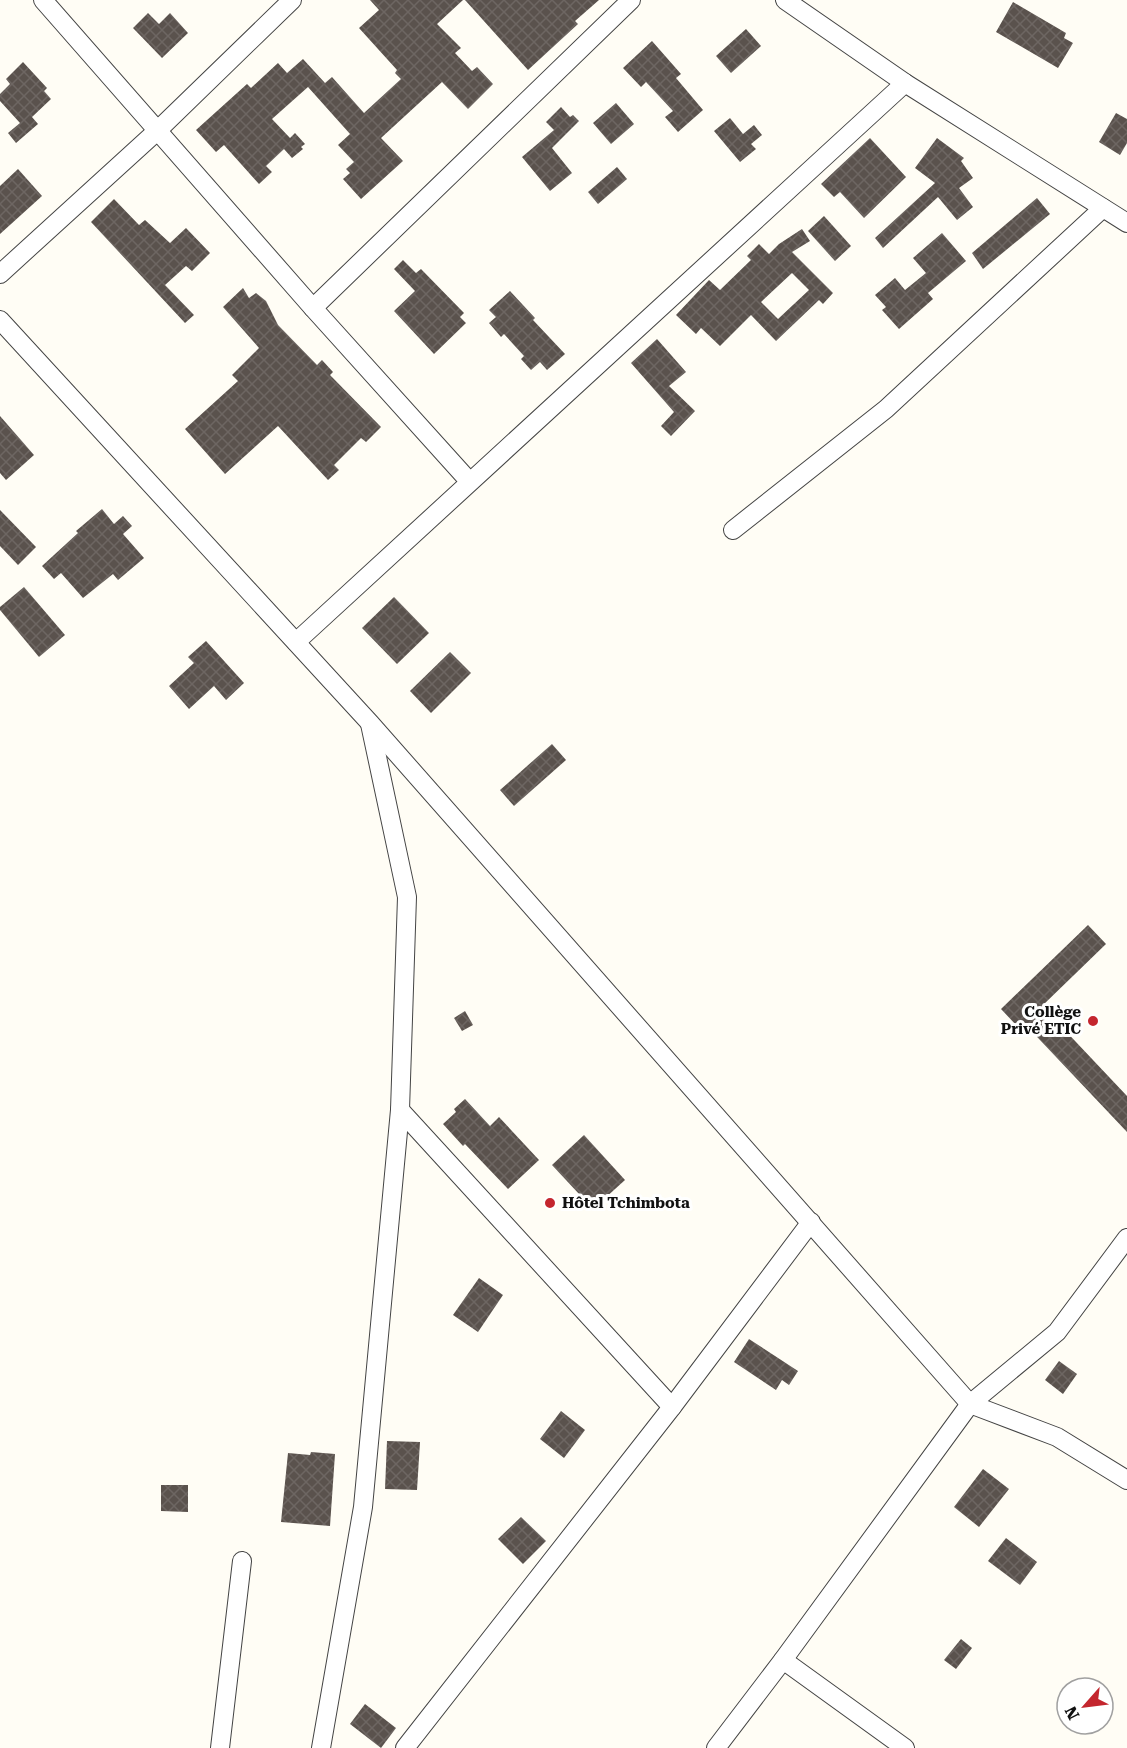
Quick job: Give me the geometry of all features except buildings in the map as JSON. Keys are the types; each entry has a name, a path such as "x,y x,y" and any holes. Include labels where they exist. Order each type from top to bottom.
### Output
{"street":[{"path":"43,0 313,308 470,481"},
{"path":"0,274 157,131 292,0"},
{"path":"313,308 631,0"},
{"path":"785,0 905,83 1127,223"},
{"path":"296,642 905,83"},
{"path":"733,530 886,409 1103,208"},
{"path":"0,320 370,723 970,1404 1057,1437 1127,1480"},
{"path":"321,1748 363,1507 399,1110 407,897 370,723"},
{"path":"399,1110 672,1407"},
{"path":"405,1748 672,1407 811,1222"},
{"path":"716,1748 970,1404 1057,1332 1127,1238"},
{"path":"220,1748 243,1561"},
{"path":"783,1660 905,1748"}],"place":[{"name":"Collège Privé ETIC","path":"1093,1021"},
{"name":"Hôtel Tchimbota","path":"550,1203"}]}
